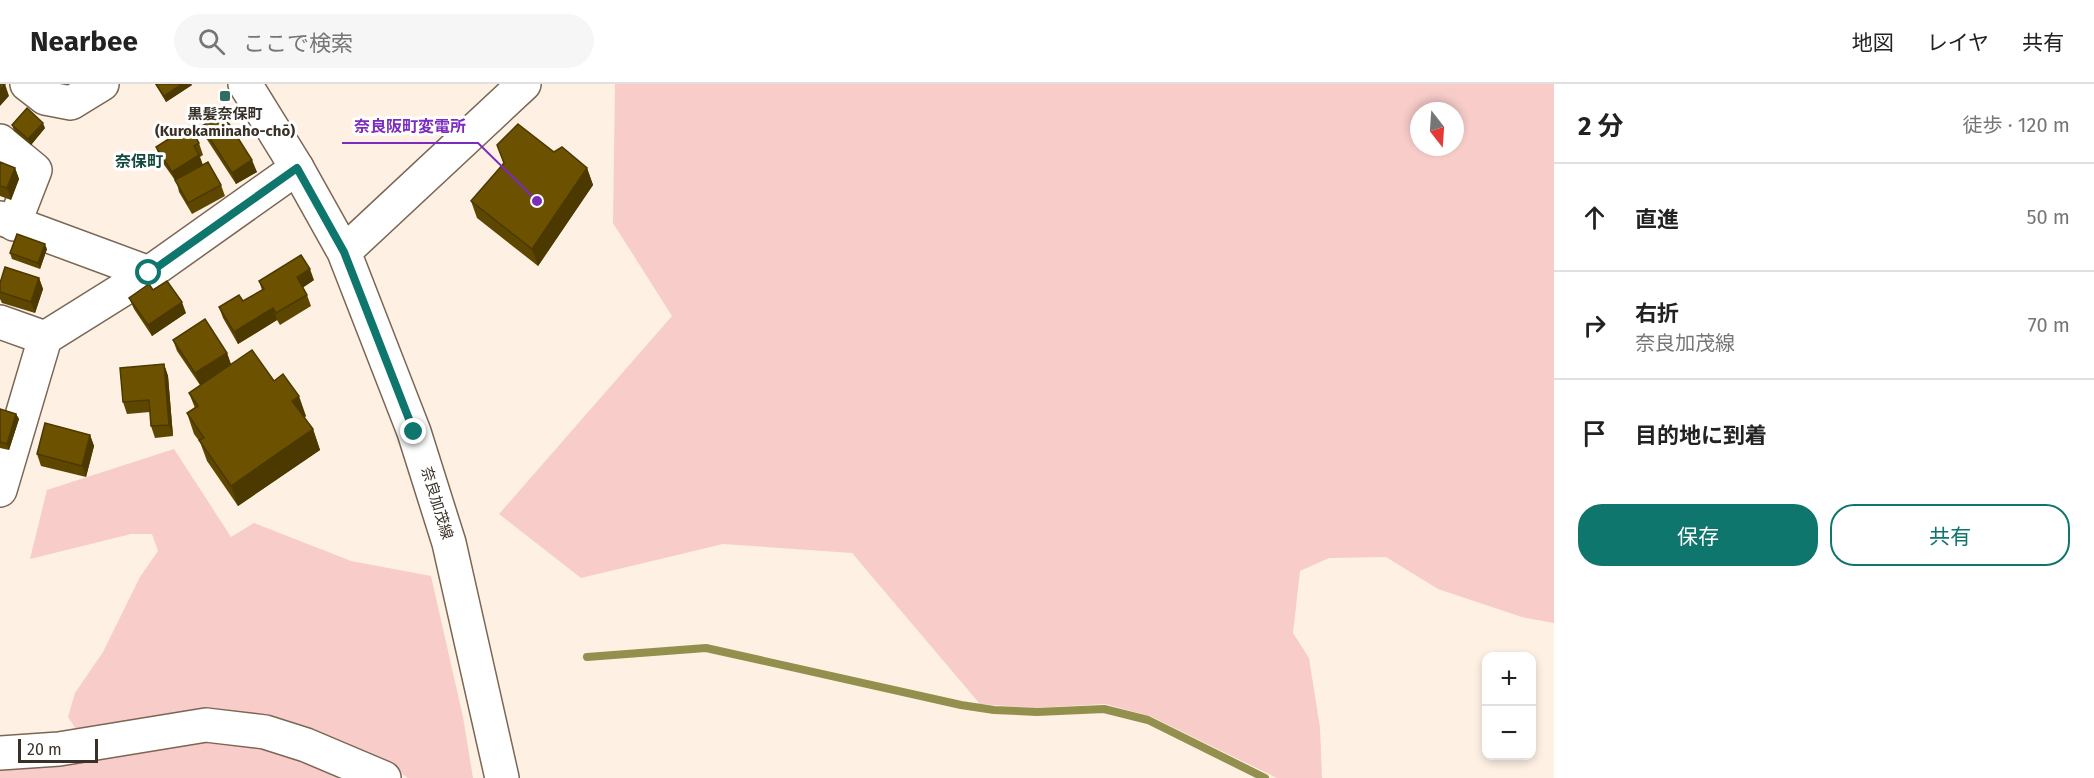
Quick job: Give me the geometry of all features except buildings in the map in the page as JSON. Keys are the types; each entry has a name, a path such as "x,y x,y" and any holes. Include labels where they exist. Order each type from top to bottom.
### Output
{"street":[{"path":"27,84 45,98 71,103 102,84"},
{"name":"奈良加茂線","path":"245,84 297,168 344,252 414,432 449,543 502,778"},
{"path":"344,252 524,84"},
{"path":"0,141 35,170 7,221 149,273"},
{"path":"3,473 45,338 149,273 297,168"},
{"path":"0,322 45,338"},
{"path":"0,753 59,749 206,725 265,732 306,745 384,778"}],"shaded area":[{"path":"615,84 1554,84 1554,623 1522,617 1438,589 1386,557 1329,558 1300,571 1293,633 1309,658 1320,728 1322,778 1277,778 1150,716 1105,704 1033,708 980,704 852,553 723,544 581,578 499,514 672,316 613,223"},
{"path":"174,449 231,537 254,523 351,561 431,576 463,717 473,778 408,778 342,744 173,714 76,729 68,717 75,693 103,652 140,577 158,551 152,534 131,534 30,559 47,490"},
{"path":"244,736 362,778 0,778 0,768"}],"waterway":[{"path":"587,657 706,648 961,705 994,710 1037,712 1104,709 1148,720 1265,778"}],"place":[{"name":"黒髪奈保町 (Kurokaminaho-chō)","path":"225,96"},
{"name":"奈良阪町変電所","path":"537,201"}],"district":[{"name":"奈保町","path":"139,161"}],"route":[{"path":"149,273 297,168 344,252 414,432"}]}
